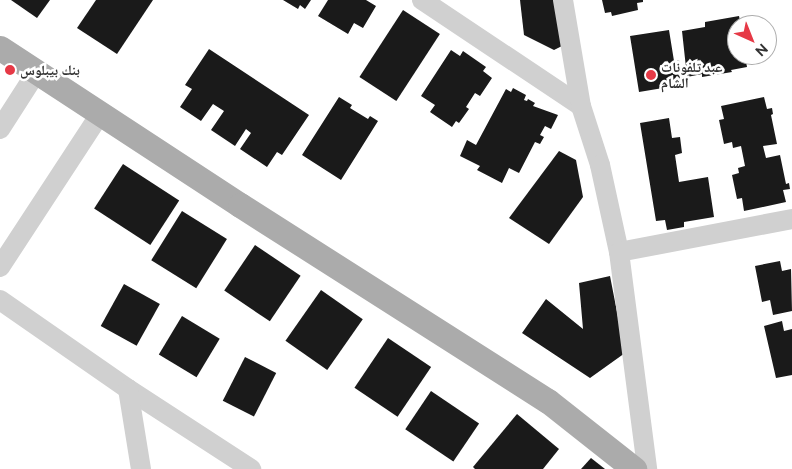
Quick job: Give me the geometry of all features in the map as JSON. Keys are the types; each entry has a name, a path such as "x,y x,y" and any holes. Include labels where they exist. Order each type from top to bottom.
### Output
{"main road":[{"path":"0,48 548,401 634,469"}],"street":[{"path":"422,0 581,106"},
{"path":"563,0 581,106 600,165 619,252 648,469"},
{"path":"0,128 36,72"},
{"path":"0,267 100,114"},
{"path":"619,252 792,220"},
{"path":"0,300 128,389 251,469"},
{"path":"128,389 141,469"}],"building":[{"path":"11,0 50,0 37,18"},
{"path":"96,0 153,0 117,54 77,28"},
{"path":"283,0 311,0 305,9 300,5 298,9"},
{"path":"328,0 366,0 376,6 363,28 354,23 348,34 318,16"},
{"path":"520,0 557,0 566,44 554,50 524,35"},
{"path":"602,0 643,0 643,2 637,3 638,10 612,16 611,12 605,13"},
{"path":"403,10 440,34 396,101 359,77"},
{"path":"727,18 727,65 747,65 747,67 731,70 732,72 702,77 702,74 687,77 682,31 705,27 705,22"},
{"path":"669,30 674,61 679,60 680,68 673,69 673,74 679,73 681,85 639,92 630,36"},
{"path":"209,49 309,115 282,155 277,152 267,167 240,149 251,133 246,129 235,146 211,130 224,111 213,104 201,121 180,107 192,89 185,85"},
{"path":"451,50 460,56 463,51 486,67 483,71 492,78 480,96 475,93 466,107 469,109 459,123 456,121 452,127 430,112 435,105 421,96"},
{"path":"513,88 526,95 524,100 527,101 528,99 535,103 533,106 558,115 551,129 545,126 540,135 544,137 540,144 535,142 519,173 509,168 502,183 477,170 480,166 460,156 467,140 476,145 506,89 511,92"},
{"path":"339,97 352,105 350,108 368,119 370,116 378,121 341,180 302,155"},
{"path":"764,97 767,109 772,108 773,114 771,115 777,144 763,146 766,158 780,155 786,184 789,183 790,189 783,190 786,202 744,211 742,198 737,199 732,175 739,173 738,168 745,166 741,146 733,148 732,142 724,144 719,120 724,119 721,106"},
{"path":"669,118 672,138 680,137 682,153 675,155 679,182 708,177 714,217 684,222 684,227 667,230 665,220 656,221 640,123"},
{"path":"559,151 576,160 583,197 549,244 509,218"},
{"path":"123,164 179,200 150,245 94,208"},
{"path":"182,211 227,239 196,288 151,260"},
{"path":"255,245 301,276 270,321 224,291"},
{"path":"780,261 782,271 791,269 792,311 773,315 770,300 762,302 755,266"},
{"path":"610,276 625,353 590,378 522,333 546,299 583,329 579,283"},
{"path":"124,284 160,304 137,346 101,326"},
{"path":"321,290 363,319 327,370 285,341"},
{"path":"182,316 220,339 197,377 159,355"},
{"path":"782,321 784,331 792,329 792,375 776,378 764,326"},
{"path":"388,338 431,367 398,417 354,388"},
{"path":"245,357 276,373 254,417 223,401"},
{"path":"431,391 479,423 453,462 405,429"},
{"path":"517,414 559,449 543,469 475,469 473,467"},
{"path":"591,458 605,469 581,469"}],"place":[{"name":"بنك بيبلوس","path":"10,70"},
{"name":"عبد تلفونات الشام","path":"651,75"}]}
